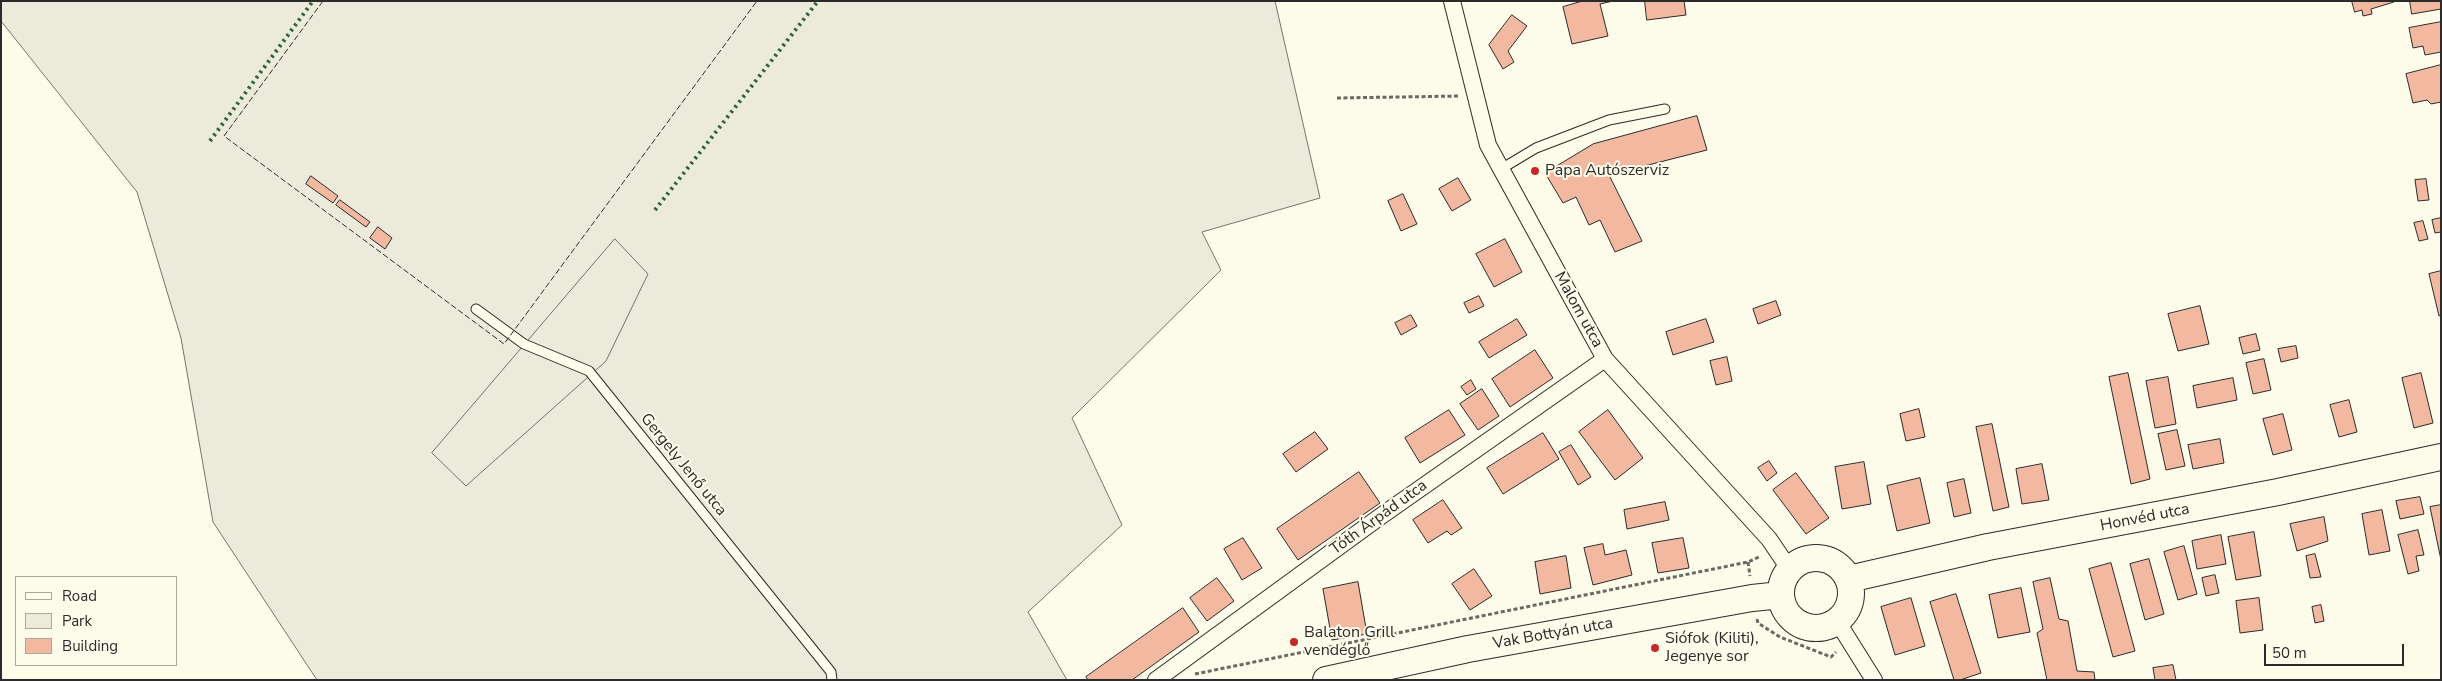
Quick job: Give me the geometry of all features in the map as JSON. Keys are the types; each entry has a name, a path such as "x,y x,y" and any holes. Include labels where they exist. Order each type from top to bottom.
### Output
{"main road":[{"name":"Honvéd utca","path":"1849,580 1979,549 2278,492 2441,457"},
{"path":"1822,558 1836,564 1849,580 1852,591 1850,603 1845,613 1843,631 1817,628 1796,622 1788,615 1781,595 1782,586 1790,570 1807,559 1822,558"},
{"name":"Vak Bottyán utca","path":"1326,680 1468,650 1752,598 1781,595"}],"street":[{"name":"Malom utca","path":"1452,1 1488,145 1605,359 1769,539 1790,570"},
{"name":"Tóth Árpád utca","path":"1156,680 1381,516 1605,359"},
{"path":"1843,631 1874,680"}],"lane":[{"path":"1501,169 1536,148 1609,120 1664,109"},
{"name":"Gergely Jenő utca","path":"476,309 524,344 589,371 831,672 832,680"}],"path":[{"path":"1337,98 1476,96"},
{"path":"1187,676 1748,562 1752,598 1758,623 1780,637 1831,657 1843,631"}],"green space":[{"path":"1,1 1275,1 1320,198 1202,232 1221,270 1072,418 1122,525 1028,612 1067,680 317,680 213,522 181,338 137,192 1,21"}],"shaded area":[{"path":"615,239 648,274 606,361 466,486 432,453"}],"building":[{"path":"1583,1 1613,1 1600,4 1608,36 1572,44 1563,7"},
{"path":"1645,1 1684,1 1686,15 1647,20"},
{"path":"2352,1 2394,2 2371,9 2372,14 2363,16 2362,10 2355,12"},
{"path":"2410,1 2441,1 2441,9 2412,14"},
{"path":"1512,15 1527,26 1508,51 1514,62 1503,69 1489,45"},
{"path":"2441,22 2441,52 2425,55 2423,46 2413,48 2409,28"},
{"path":"2441,65 2441,102 2431,104 2427,100 2413,103 2406,74"},
{"path":"1697,116 1707,150 1609,175 1642,241 1615,252 1600,220 1589,225 1576,197 1563,203 1545,173 1593,144"},
{"path":"311,176 338,196 333,203 306,184"},
{"path":"1458,178 1471,200 1452,211 1439,189"},
{"path":"2426,179 2429,200 2418,201 2415,180"},
{"path":"1403,194 1417,224 1401,231 1388,201"},
{"path":"340,200 370,222 366,227 336,205"},
{"path":"2441,218 2441,232 2435,233 2432,220"},
{"path":"2423,221 2428,239 2419,241 2414,223"},
{"path":"378,227 392,238 385,249 370,238"},
{"path":"1505,239 1522,272 1494,287 1476,254"},
{"path":"2441,271 2441,315 2439,316 2429,274"},
{"path":"1479,296 1484,306 1469,313 1464,303"},
{"path":"1776,301 1781,315 1758,324 1753,309"},
{"path":"2200,306 2209,344 2178,351 2168,314"},
{"path":"1411,315 1417,326 1401,335 1395,323"},
{"path":"1517,319 1527,335 1489,358 1479,342"},
{"path":"1706,319 1714,342 1673,355 1666,332"},
{"path":"2256,334 2260,350 2243,354 2239,338"},
{"path":"2296,346 2298,358 2281,362 2278,349"},
{"path":"1535,350 1553,378 1510,407 1492,379"},
{"path":"1727,357 1732,381 1716,385 1710,361"},
{"path":"2264,359 2271,390 2253,394 2246,363"},
{"path":"2128,373 2150,479 2131,484 2109,377"},
{"path":"2421,373 2433,423 2414,428 2402,378"},
{"path":"2168,377 2176,424 2155,428 2146,381"},
{"path":"2233,378 2237,400 2197,408 2193,386"},
{"path":"1471,380 1476,389 1467,395 1461,387"},
{"path":"1482,389 1499,416 1478,430 1460,404"},
{"path":"2349,400 2357,432 2339,437 2330,405"},
{"path":"1919,409 1925,437 1906,441 1900,414"},
{"path":"1449,410 1465,435 1420,463 1405,438"},
{"path":"1608,410 1643,458 1615,480 1579,432"},
{"path":"2283,414 2292,450 2273,455 2263,419"},
{"path":"1992,424 2009,507 1993,511 1976,427"},
{"path":"2177,430 2185,466 2166,470 2158,434"},
{"path":"1315,432 1328,449 1296,472 1283,454"},
{"path":"1543,433 1559,459 1503,494 1487,468"},
{"path":"2220,439 2224,463 2193,469 2188,445"},
{"path":"1571,445 1591,477 1578,485 1559,452"},
{"path":"1769,461 1777,473 1767,481 1758,468"},
{"path":"1864,462 1871,504 1842,509 1835,467"},
{"path":"2042,464 2049,500 2022,504 2016,469"},
{"path":"1359,472 1380,503 1298,560 1277,529"},
{"path":"1796,473 1829,518 1806,534 1773,490"},
{"path":"1920,478 1930,523 1897,531 1887,486"},
{"path":"1964,479 1971,513 1954,517 1947,483"},
{"path":"2420,497 2424,514 2400,519 2396,501"},
{"path":"1443,500 1462,528 1451,535 1447,531 1428,543 1413,520"},
{"path":"1665,502 1669,520 1627,529 1624,510"},
{"path":"2441,505 2441,560 2430,507"},
{"path":"2382,510 2390,551 2369,555 2362,514"},
{"path":"2324,517 2328,541 2297,551 2290,524"},
{"path":"2418,530 2424,555 2416,556 2419,571 2408,574 2398,535"},
{"path":"2254,532 2261,576 2236,580 2228,537"},
{"path":"2221,535 2226,564 2197,569 2192,541"},
{"path":"1243,538 1262,568 1242,580 1224,549"},
{"path":"1683,538 1689,568 1658,573 1652,543"},
{"path":"1603,544 1605,555 1626,550 1632,575 1593,585 1584,548"},
{"path":"2184,546 2197,594 2178,600 2164,552"},
{"path":"2315,554 2321,577 2310,578 2306,556"},
{"path":"1566,556 1571,588 1540,594 1535,562"},
{"path":"2149,559 2164,614 2145,620 2130,564"},
{"path":"2111,563 2135,651 2113,657 2089,569"},
{"path":"1474,569 1492,596 1470,610 1452,584"},
{"path":"2215,575 2219,593 2206,596 2202,578"},
{"path":"1217,578 1234,601 1207,621 1190,598"},
{"path":"2050,578 2059,619 2068,621 2077,671 2094,672 2095,680 2047,680 2037,633 2043,629 2033,582"},
{"path":"1358,582 1367,634 1332,640 1323,589"},
{"path":"2021,588 2030,632 1998,638 1989,595"},
{"path":"1956,594 1981,673 1960,680 1954,680 1930,602"},
{"path":"1911,598 1925,646 1895,655 1881,607"},
{"path":"2259,598 2263,630 2240,633 2236,601"},
{"path":"2321,605 2324,621 2315,623 2312,607"},
{"path":"1183,608 1199,632 1132,680 1088,680 1086,677"},
{"path":"2173,665 2176,680 2155,680 2153,668"}],"hedge":[{"path":"210,141 313,1"},
{"path":"655,210 818,1"}],"fence":[{"path":"323,1 224,136 504,344 757,1"}],"place":[{"name":"Papa Autószerviz","path":"1535,171"},
{"name":"Balaton Grill vendéglő","path":"1294,642"},
{"name":"Siófok (Kiliti), Jegenye sor","path":"1655,648"}]}
